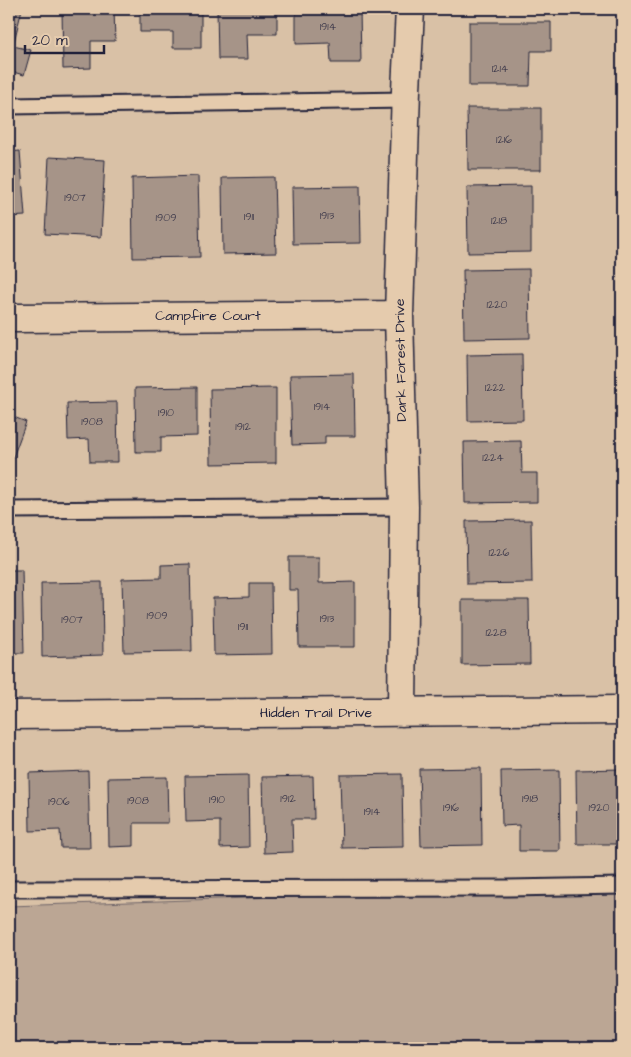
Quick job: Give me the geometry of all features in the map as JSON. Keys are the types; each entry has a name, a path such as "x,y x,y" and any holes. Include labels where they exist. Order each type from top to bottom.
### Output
{"street":[{"name":"Dark Forest Drive","path":"402,712 404,508 399,314 410,9"},
{"name":"Campfire Court","path":"16,318 399,314"},
{"name":"Hidden Trail Drive","path":"9,715 622,710"}],"lane":[{"path":"9,106 406,100"},
{"path":"9,510 404,508"},
{"path":"9,889 622,886"}],"shaded area":[{"path":"622,891 622,1048 9,1048 9,906 399,893"}],"building":[{"path":"9,9 22,9 13,46 31,50 24,75 9,71"},
{"path":"62,9 114,9 115,41 91,41 91,68 63,69"},
{"path":"140,9 201,9 201,48 173,48 173,32 140,32"},
{"path":"217,9 277,9 277,34 247,34 248,59 218,59"},
{"path":"296,9 360,9 361,63 331,63 330,43 296,44"},
{"path":"469,22 551,22 551,51 531,51 530,86 469,86"},
{"path":"467,108 541,108 541,170 468,170"},
{"path":"20,151 25,216 9,217 9,152"},
{"path":"49,157 105,160 101,237 45,234"},
{"path":"198,176 200,257 133,258 132,178"},
{"path":"274,177 276,253 223,254 222,178"},
{"path":"360,186 361,243 293,244 292,187"},
{"path":"531,186 531,252 468,253 467,187"},
{"path":"529,269 530,338 464,339 463,270"},
{"path":"620,349 622,349 622,374 621,374"},
{"path":"522,354 523,420 468,421 467,355"},
{"path":"354,374 355,436 325,436 325,444 292,445 290,375"},
{"path":"197,387 197,436 161,437 161,452 136,452 135,388"},
{"path":"276,388 276,463 211,464 210,389"},
{"path":"117,402 118,462 90,462 89,439 68,440 67,403"},
{"path":"9,415 26,422 9,468"},
{"path":"521,441 522,473 537,473 537,502 465,503 464,442"},
{"path":"531,520 532,583 467,584 466,521"},
{"path":"289,557 319,557 319,583 355,582 355,647 299,647 298,590 289,590"},
{"path":"190,564 192,651 124,652 122,579 161,578 161,565"},
{"path":"9,570 22,570 24,653 9,653"},
{"path":"102,582 103,655 42,657 41,583"},
{"path":"249,583 271,583 272,654 214,655 213,598 249,597"},
{"path":"462,600 529,600 530,664 462,665"},
{"path":"481,768 482,845 421,846 419,769"},
{"path":"622,769 622,844 577,844 576,770"},
{"path":"559,770 560,851 519,851 519,825 502,826 501,771"},
{"path":"88,771 90,848 61,848 60,830 30,831 29,773"},
{"path":"402,774 403,847 342,848 340,775"},
{"path":"9,775 13,775 14,849 9,849"},
{"path":"248,775 249,847 220,848 220,821 186,822 185,776"},
{"path":"313,776 314,819 292,819 293,852 264,853 262,777"},
{"path":"167,777 168,823 134,823 134,846 109,847 108,778"}]}
